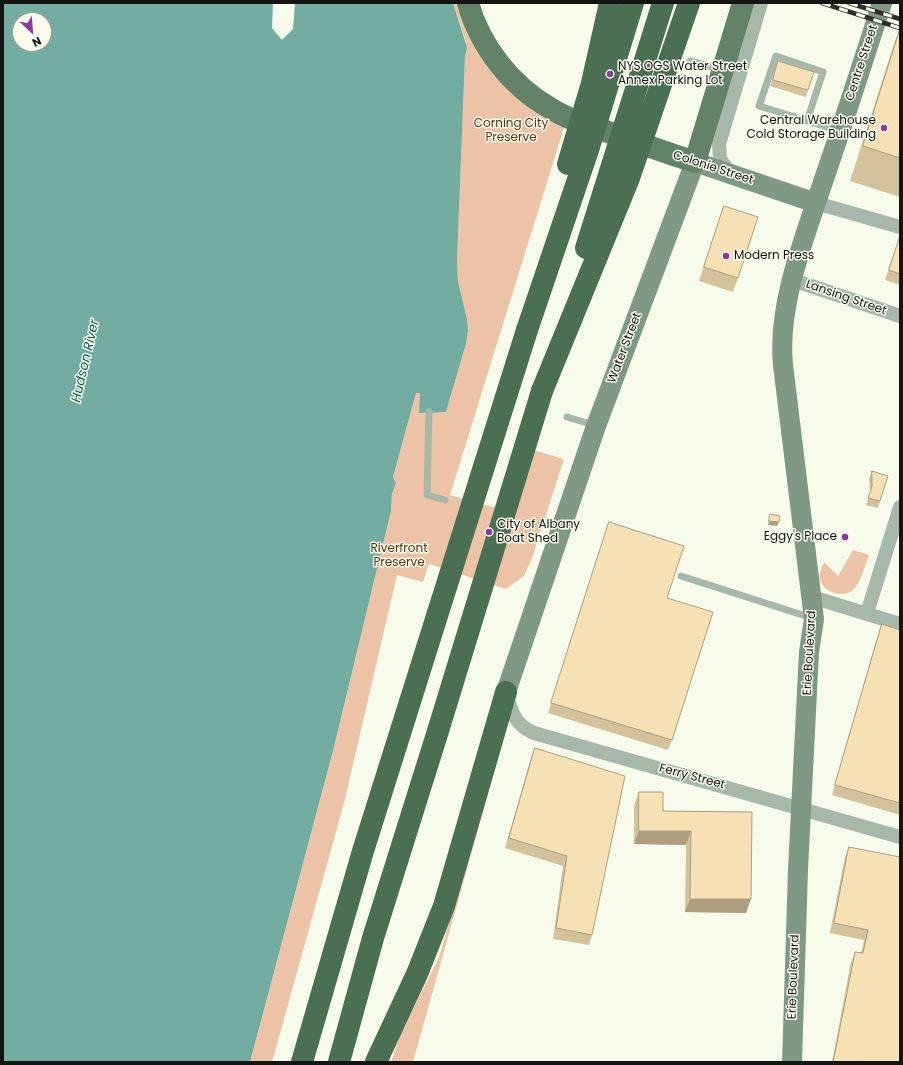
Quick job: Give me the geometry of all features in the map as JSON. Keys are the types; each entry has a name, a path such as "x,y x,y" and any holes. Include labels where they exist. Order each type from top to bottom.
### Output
{"highway":[{"path":"527,330 565,174 592,83 610,3"},
{"path":"302,1062 340,926 446,585 527,330 588,150 633,3"},
{"path":"339,1062 373,938 663,3"},
{"path":"542,391 629,178 689,3"},
{"path":"376,1062 417,974 444,906 506,692"}],"main road":[{"name":"Colonie Street","path":"468,3 477,28 492,54 514,80 548,108 566,117 695,162"},
{"name":"Water Street","path":"695,162 743,3"}],"street":[{"path":"730,173 720,159 719,144 761,3"},
{"name":"Centre Street","path":"816,203 880,9"},
{"name":"Colonie Street","path":"695,162 816,203 900,227"},
{"name":"Water Street","path":"506,692 596,426 695,162"},
{"name":"Erie Boulevard","path":"792,1062 798,870 809,652 814,619 781,346 784,312 816,203"},
{"name":"Lansing Street","path":"793,280 900,316"},
{"path":"867,613 900,507"},
{"path":"812,597 900,624"},
{"name":"Ferry Street","path":"506,692 517,722 523,728 534,733 900,837"}],"lane":[{"path":"808,121 823,72 776,56 759,106 840,131"},
{"path":"690,61 722,70"},
{"path":"430,412 427,495 445,500"},
{"path":"567,417 596,426"},
{"path":"681,576 814,619"}],"green space":[{"path":"453,3 478,3 490,33 511,64 538,88 570,108 450,495 511,512 530,449 564,459 532,558 524,576 506,589 429,564 423,582 397,575 344,803 272,1062 250,1062 333,751 391,511 392,494 396,483 393,477 416,392 420,393 429,412 446,412 466,344 468,331 467,319 458,281 457,262 466,42"},
{"path":"853,550 869,555 859,582 854,589 845,594 830,591 822,585 820,580 820,571 824,562 838,576"},
{"path":"502,744 413,1062 391,1062 400,1036 439,957"}],"water":[{"name":"Hudson River","path":"3,3 453,3 467,47 465,57 457,262 458,281 467,319 468,331 466,344 446,412 419,413 420,393 416,393 393,477 396,483 392,494 391,511 333,751 250,1062 3,1062"}],"pier":[{"path":"273,3 295,3 293,29 282,40 272,28"}],"building":[{"path":"900,29 900,158 863,146"},
{"path":"778,61 814,72 808,90 773,80"},
{"name":"Modern Press","path":"724,206 758,217 738,278 704,267"},
{"path":"900,236 900,274 889,270"},
{"path":"872,471 888,476 880,501 868,498 872,486"},
{"path":"770,514 780,516 779,522 769,521"},
{"path":"609,522 684,546 667,598 713,612 672,740 551,703"},
{"path":"882,624 900,630 900,803 835,785"},
{"path":"535,748 625,776 592,935 556,928 567,856 509,838"},
{"path":"639,792 663,792 663,811 752,812 751,899 690,899 691,831 639,831"},
{"path":"849,847 900,857 900,1062 833,1062 855,952 863,953 868,930 834,923"}],"railway":[{"path":"822,3 900,28"},
{"path":"849,3 900,19"}],"place":[{"name":"NYS OGS Water Street Annex Parking Lot","path":"610,74"},
{"name":"Central Warehouse Cold Storage Building","path":"884,128"},
{"name":"Modern Press","path":"726,256"},
{"name":"City of Albany Boat Shed","path":"489,532"},
{"name":"Eggy's Place","path":"845,537"}],"park label":[{"name":"Corning City Preserve","path":"511,131"},
{"name":"Riverfront Preserve","path":"399,556"}]}
